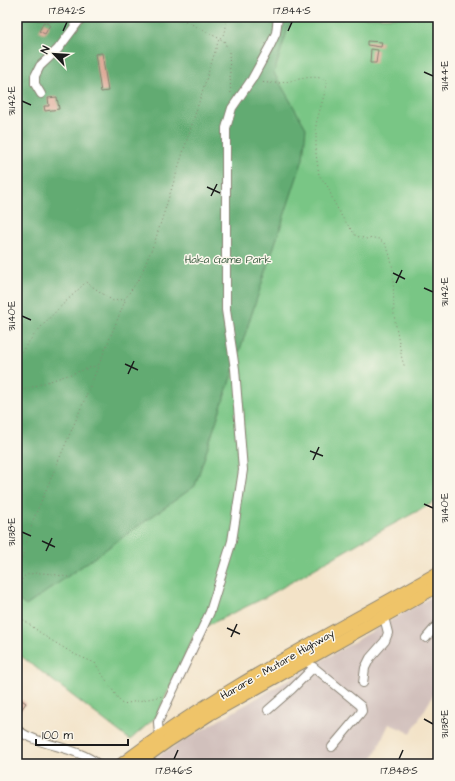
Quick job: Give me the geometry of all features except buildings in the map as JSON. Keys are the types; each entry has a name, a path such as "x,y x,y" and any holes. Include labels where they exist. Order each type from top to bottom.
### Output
{"highway":[{"name":"Harare - Mutare Highway","path":"122,764 159,736 202,707 438,573"},
{"name":"Harare - Mutare Highway","path":"136,764 168,740 210,714 309,664 384,617 438,586"}],"lane":[{"path":"41,94 35,84 35,76 37,71 40,66 58,49 82,17"},
{"path":"159,736 158,722 210,612 232,541 243,470 235,369 226,310 226,128 232,108 250,81 270,46 276,32 278,17"},
{"path":"363,683 365,668 370,658 385,641 388,633 384,617"},
{"path":"426,638 438,624"},
{"path":"268,710 292,689 309,664 361,706 362,711 332,747"},
{"path":"17,730 35,740 84,755 98,764"}],"path":[{"path":"178,17 224,41 229,52 232,108"},
{"path":"17,573 34,518 99,365 125,299 140,277 155,241 219,39 226,30 225,17"},
{"path":"250,81 267,83 309,78 323,79 328,82 316,124 316,154 319,175 328,187 342,217 356,236 367,239 379,239 384,242 389,252 394,279 394,315 405,368"},
{"path":"17,359 28,342 46,321 86,282 113,301 125,299"},
{"path":"17,392 99,365"},
{"path":"17,595 21,581 30,574 51,574 68,577"},
{"path":"17,615 46,637 74,654 95,663 120,703 123,704 171,694"}],"shaded area":[{"path":"438,593 438,687 411,733 389,724 370,764 146,764 154,758"}],"green space":[{"name":"Haka Game Park","path":"17,17 438,17 438,500 362,541 264,598 196,631 156,717 130,740 17,653"},
{"path":"17,17 296,17 288,28 274,73 306,128 303,159 195,486 26,606 17,599"}]}
